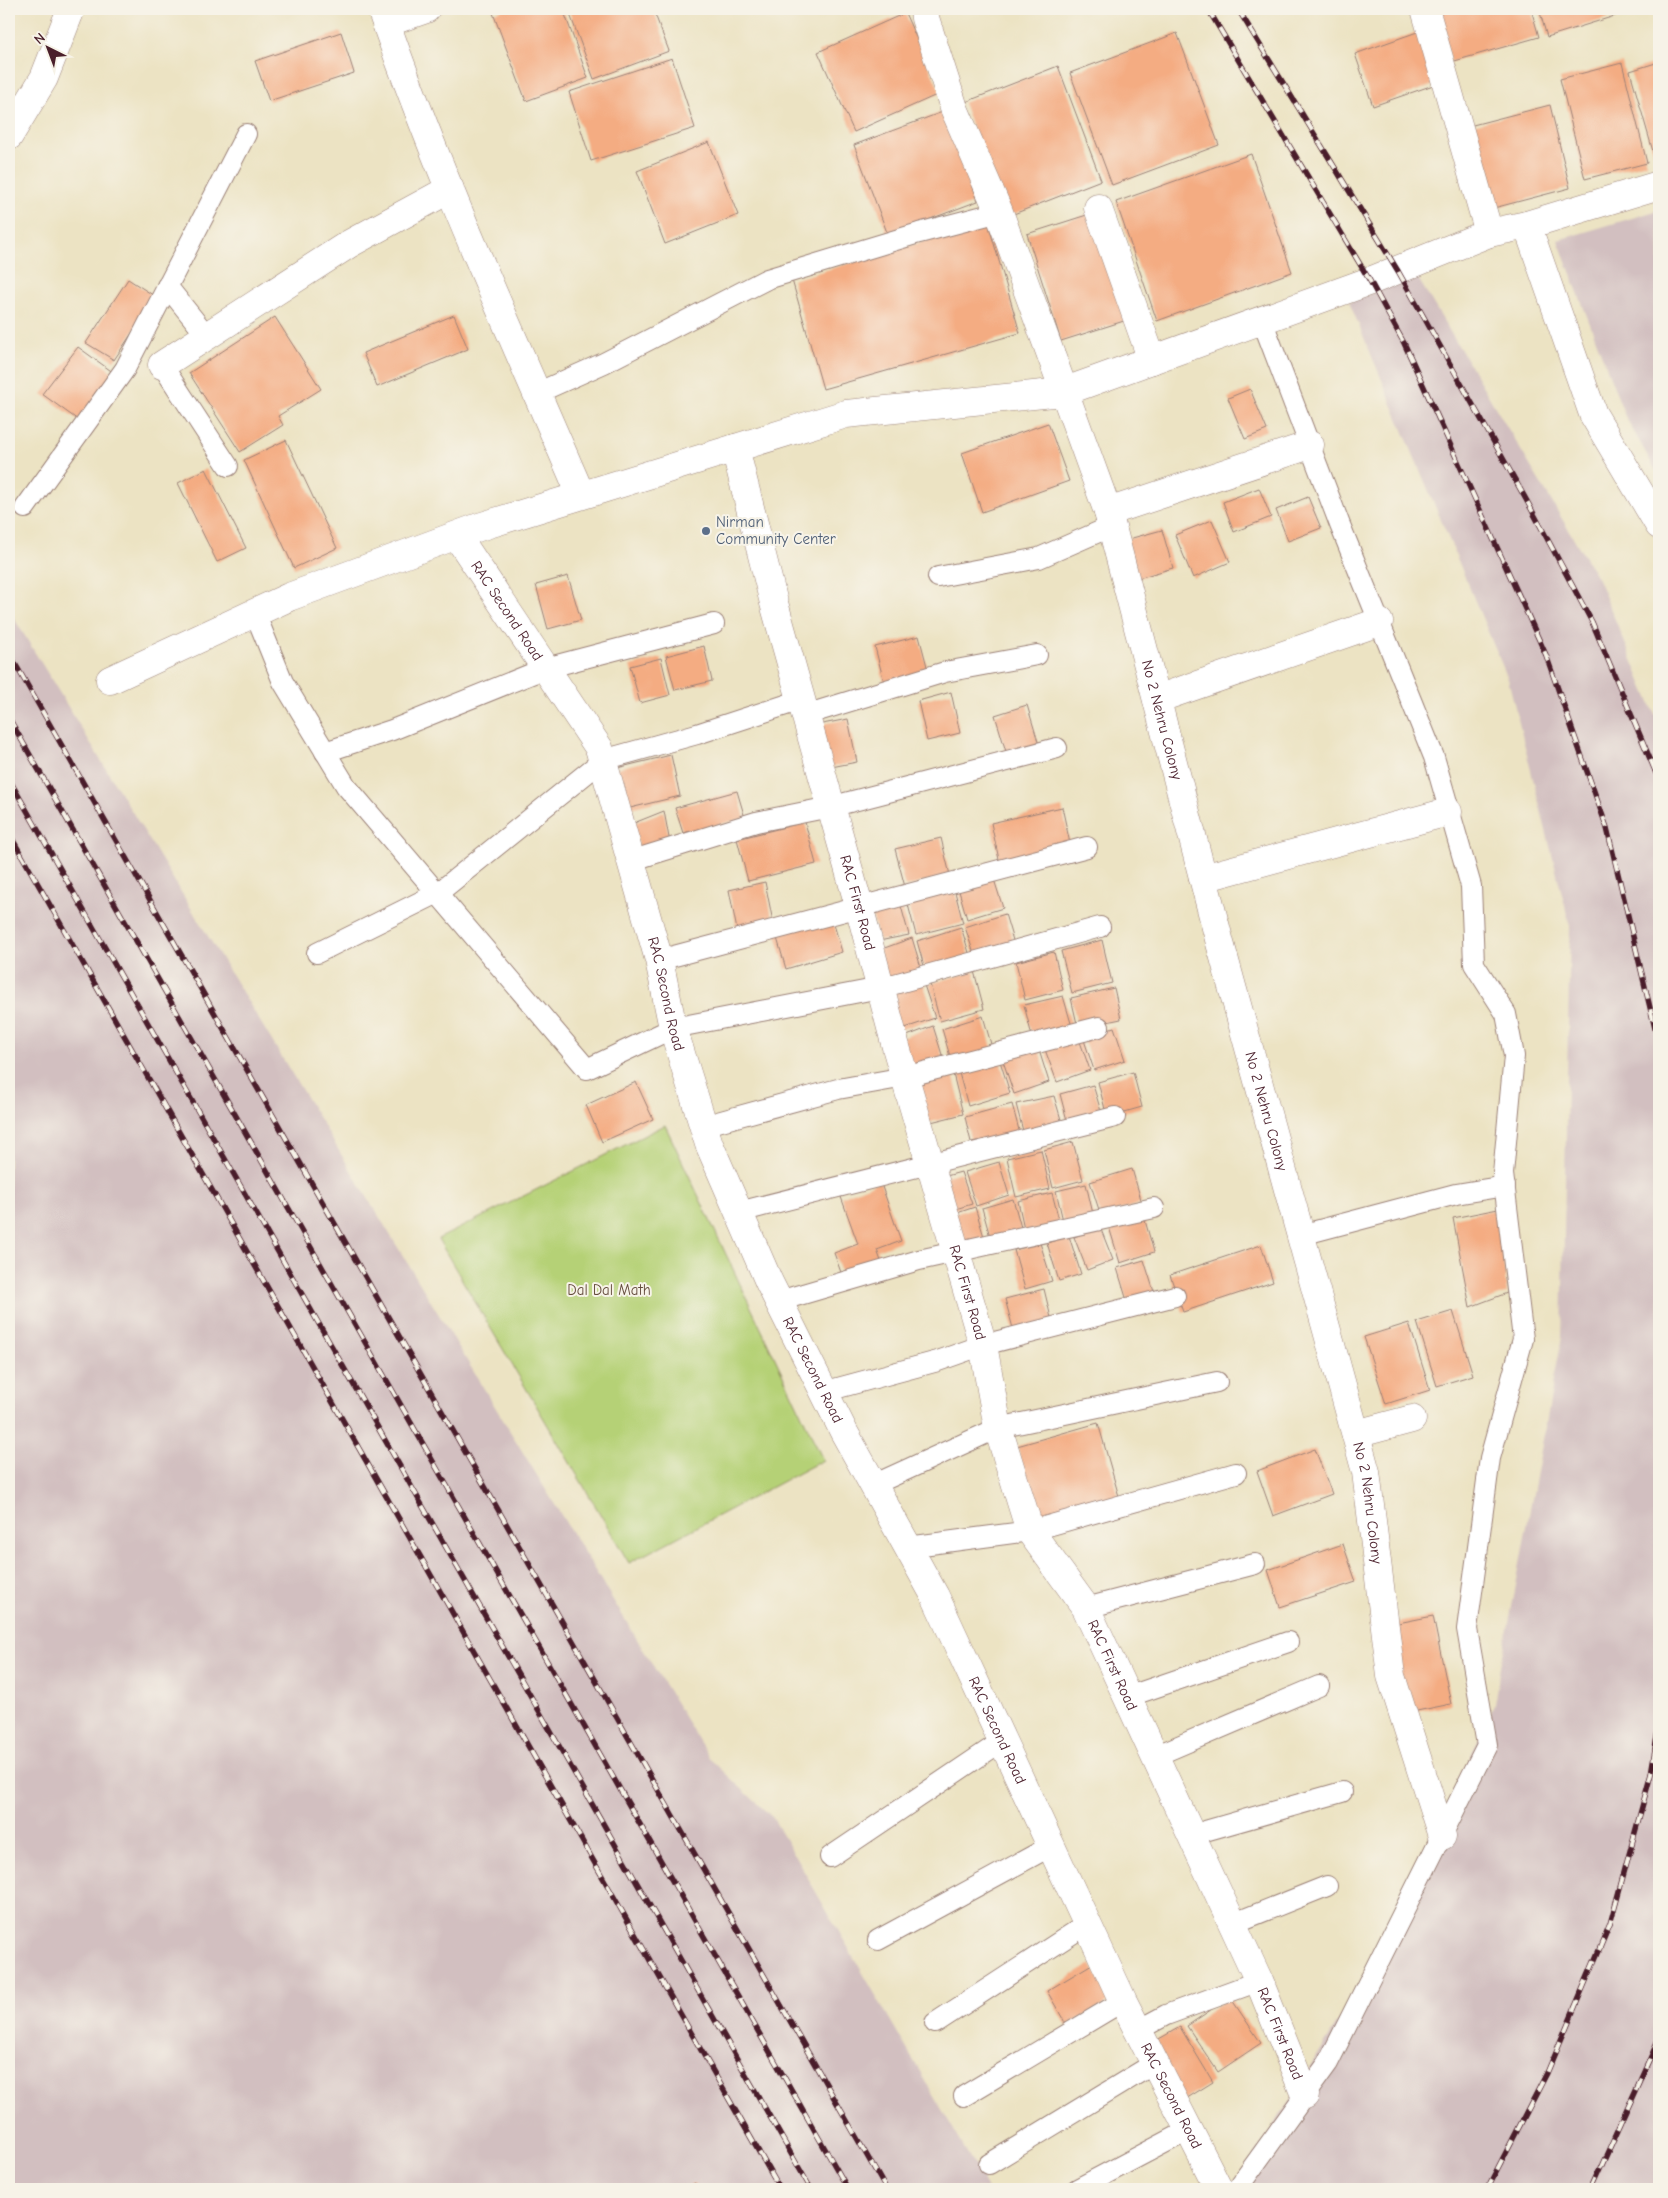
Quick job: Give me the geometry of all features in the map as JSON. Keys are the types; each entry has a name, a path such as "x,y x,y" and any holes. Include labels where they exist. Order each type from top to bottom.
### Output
{"street":[{"path":"9,136 44,78 71,9"},
{"path":"426,9 383,16 405,80 581,496"},
{"name":"No 2 Nehru Colony","path":"924,9 925,18 954,108 999,212 1110,519 1203,878 1366,1472 1391,1676 1442,1836"},
{"path":"1425,9 1489,233"},
{"path":"110,680 290,597 457,536 581,496 846,414 1063,392 1398,271 1489,233 1527,225 1659,184"},
{"path":"162,365 349,244 450,189"},
{"path":"1098,208 1152,360"},
{"path":"1527,225 1593,414 1659,525"},
{"path":"1110,519 1310,445"},
{"name":"RAC First Road","path":"735,448 803,708 859,906 904,1077 983,1345 998,1428 1030,1531 1086,1608 1259,1981 1305,2095"},
{"name":"RAC Second Road","path":"457,536 599,748 658,960 673,1028 709,1144 779,1302 823,1392 872,1485 935,1596 1123,2001 1219,2189"},
{"path":"1157,699 1379,622"},
{"path":"1203,878 1448,812"},
{"path":"1356,1434 1412,1419"}],"lane":[{"path":"25,508 125,369 246,134"},
{"path":"537,393 604,363 767,279 919,233 999,212"},
{"path":"167,286 207,336"},
{"path":"1237,2189 1328,2063 1487,1745 1467,1629 1490,1458 1522,1338 1503,1174 1514,1056 1506,1014 1474,964 1471,886 1448,812 1434,758 1262,320"},
{"path":"162,365 228,466"},
{"path":"938,577 1039,558 1110,519"},
{"path":"255,612 283,682 346,786 587,1069 673,1028 880,988 1100,927"},
{"path":"325,752 392,730 546,668 714,624"},
{"path":"317,953 438,893 603,760 697,734 945,672 1037,654"},
{"path":"630,861 756,822 830,807 1057,748"},
{"path":"658,960 1087,847"},
{"path":"703,1126 838,1089 904,1077 1099,1027"},
{"path":"739,1212 1115,1117"},
{"path":"1301,1235 1456,1194 1505,1186"},
{"path":"779,1302 919,1260 1154,1208"},
{"path":"823,1392 938,1361 983,1345 1175,1296"},
{"path":"872,1485 998,1428 1217,1382"},
{"path":"908,1547 1030,1531 1236,1473"},
{"path":"1086,1608 1255,1564"},
{"path":"1127,1697 1288,1642"},
{"path":"1155,1756 1319,1686"},
{"path":"830,1856 1002,1741"},
{"path":"1191,1835 1342,1792"},
{"path":"878,1940 1051,1846"},
{"path":"1232,1924 1328,1886"},
{"path":"935,2023 1087,1924"},
{"path":"1138,2030 1166,2015 1259,1981"},
{"path":"964,2096 1123,2001"},
{"path":"989,2164 1155,2063"},
{"path":"1077,2189 1189,2130"}],"shaded area":[{"path":"1659,210 1659,476 1625,416 1558,240"},
{"path":"1416,275 1598,579 1659,724 1659,2189 1228,2189 1245,2172 1390,1939 1494,1704 1562,1337 1570,926 1508,679 1349,302"},
{"path":"9,610 710,1759 773,1818 988,2189 9,2189"}],"green space":[{"name":"Dal Dal Math","path":"665,1125 823,1460 629,1563 438,1239"}],"building":[{"path":"504,9 563,9 588,78 526,101 493,13"},
{"path":"568,9 653,9 669,51 594,79"},
{"path":"1436,9 1531,9 1539,37 1451,62"},
{"path":"1539,9 1616,9 1618,15 1547,37"},
{"path":"905,13 941,93 854,132 818,52"},
{"path":"1420,31 1439,83 1373,106 1355,54"},
{"path":"341,32 354,73 269,101 255,61"},
{"path":"1177,33 1219,145 1112,185 1070,73"},
{"path":"672,58 695,128 591,161 569,92"},
{"path":"1659,62 1659,153 1654,155 1630,71"},
{"path":"1622,63 1647,163 1585,179 1560,79"},
{"path":"1058,66 1101,180 1006,217 963,103"},
{"path":"1550,105 1570,188 1490,209 1469,126"},
{"path":"945,111 978,201 888,235 854,145"},
{"path":"709,142 738,215 665,244 637,171"},
{"path":"1251,154 1292,272 1157,321 1116,202"},
{"path":"1093,213 1127,320 1061,341 1027,234"},
{"path":"988,223 1020,333 823,389 792,280"},
{"path":"128,279 156,297 114,360 86,343"},
{"path":"454,315 468,349 377,387 363,353"},
{"path":"275,317 321,389 278,416 283,425 240,452 189,373"},
{"path":"78,347 114,373 78,420 42,394"},
{"path":"1250,389 1267,430 1245,439 1228,398"},
{"path":"1048,423 1069,481 982,512 962,453"},
{"path":"286,440 337,548 294,568 244,460"},
{"path":"206,469 246,548 217,562 178,483"},
{"path":"1259,488 1271,517 1234,532 1223,502"},
{"path":"1308,497 1321,528 1288,541 1276,510"},
{"path":"1212,520 1230,562 1193,578 1175,535"},
{"path":"1162,530 1173,568 1131,580 1121,541"},
{"path":"568,576 581,620 548,629 536,585"},
{"path":"919,636 929,674 885,686 875,647"},
{"path":"704,646 712,681 675,690 666,656"},
{"path":"661,658 670,695 640,703 630,666"},
{"path":"951,692 960,733 927,741 918,701"},
{"path":"1027,705 1039,745 1007,755 995,715"},
{"path":"848,719 857,762 821,769 812,726"},
{"path":"671,755 680,796 626,809 617,768"},
{"path":"737,791 745,818 683,833 675,808"},
{"path":"1062,807 1071,848 1000,864 991,823"},
{"path":"664,811 670,843 639,849 634,823"},
{"path":"805,822 816,864 748,881 737,839"},
{"path":"941,838 950,875 905,887 895,849"},
{"path":"992,873 1003,908 967,919 957,884"},
{"path":"765,882 773,922 737,930 729,890"},
{"path":"953,884 963,923 916,935 906,897"},
{"path":"899,899 909,935 879,941 870,907"},
{"path":"831,914 842,952 786,969 775,931"},
{"path":"1005,914 1015,947 976,960 965,927"},
{"path":"961,927 971,959 926,973 917,941"},
{"path":"912,938 922,971 888,980 879,950"},
{"path":"1102,940 1112,983 1072,993 1061,951"},
{"path":"1054,952 1063,990 1025,1000 1016,962"},
{"path":"974,971 984,1009 940,1021 930,984"},
{"path":"923,982 935,1018 899,1030 888,994"},
{"path":"1114,988 1121,1019 1078,1028 1071,998"},
{"path":"1063,996 1073,1030 1033,1040 1024,1005"},
{"path":"983,1016 993,1051 952,1063 942,1029"},
{"path":"933,1026 944,1061 910,1071 899,1039"},
{"path":"1114,1027 1125,1060 1094,1070 1083,1037"},
{"path":"1078,1036 1090,1070 1057,1082 1044,1047"},
{"path":"1038,1047 1049,1082 1014,1094 1002,1058"},
{"path":"1000,1061 1010,1093 968,1106 959,1073"},
{"path":"1133,1072 1142,1107 1107,1117 1098,1082"},
{"path":"953,1074 963,1114 923,1124 913,1086"},
{"path":"636,1082 653,1119 602,1142 586,1105"},
{"path":"1093,1085 1103,1118 1069,1128 1060,1094"},
{"path":"1054,1096 1062,1123 1023,1131 1016,1104"},
{"path":"1012,1104 1020,1134 971,1142 965,1117"},
{"path":"1073,1142 1083,1180 1053,1188 1044,1150"},
{"path":"1041,1150 1050,1189 1016,1197 1007,1158"},
{"path":"999,1162 1009,1195 976,1206 965,1172"},
{"path":"1132,1169 1142,1203 1101,1216 1090,1182"},
{"path":"961,1172 972,1204 949,1211 939,1178"},
{"path":"880,1181 901,1241 877,1250 882,1264 843,1278 834,1253 858,1244 841,1197"},
{"path":"1086,1184 1094,1218 1064,1225 1056,1191"},
{"path":"1052,1193 1060,1224 1025,1233 1018,1201"},
{"path":"1013,1199 1022,1231 991,1240 982,1208"},
{"path":"975,1207 985,1240 958,1249 948,1216"},
{"path":"1498,1209 1507,1293 1470,1307 1453,1218"},
{"path":"1144,1217 1154,1252 1120,1263 1109,1227"},
{"path":"1100,1227 1113,1260 1087,1270 1074,1237"},
{"path":"1069,1236 1081,1274 1059,1281 1047,1243"},
{"path":"1040,1243 1052,1281 1025,1289 1014,1250"},
{"path":"1261,1245 1273,1282 1183,1312 1170,1275"},
{"path":"1144,1260 1155,1295 1128,1304 1117,1268"},
{"path":"1044,1289 1052,1322 1014,1332 1005,1299"},
{"path":"1453,1311 1473,1375 1437,1386 1417,1322"},
{"path":"1409,1323 1430,1390 1386,1404 1364,1337"},
{"path":"1098,1423 1120,1500 1039,1524 1017,1446"},
{"path":"1315,1449 1332,1494 1273,1516 1257,1471"},
{"path":"1343,1544 1356,1582 1280,1607 1268,1570"},
{"path":"1433,1616 1451,1704 1407,1713 1388,1625"},
{"path":"1092,1964 1113,1999 1067,2026 1047,1991"},
{"path":"1230,1997 1261,2043 1218,2072 1187,2026"},
{"path":"1180,2027 1213,2082 1184,2100 1150,2044"},
{"path":"695,2183 699,2189 684,2189"}],"railway":[{"path":"1208,9 1370,281 1404,343 1546,655 1607,828 1659,1045"},
{"path":"1238,9 1398,271 1528,503 1592,622 1659,780"},
{"path":"9,653 886,2189"},
{"path":"9,718 848,2189"},
{"path":"9,779 811,2189"},
{"path":"9,833 780,2189"},
{"path":"1487,2189 1547,2073 1610,1924 1651,1774 1659,1725"},
{"path":"1591,2189 1659,2039"}],"place":[{"name":"Nirman Community Center","path":"706,531"}]}
